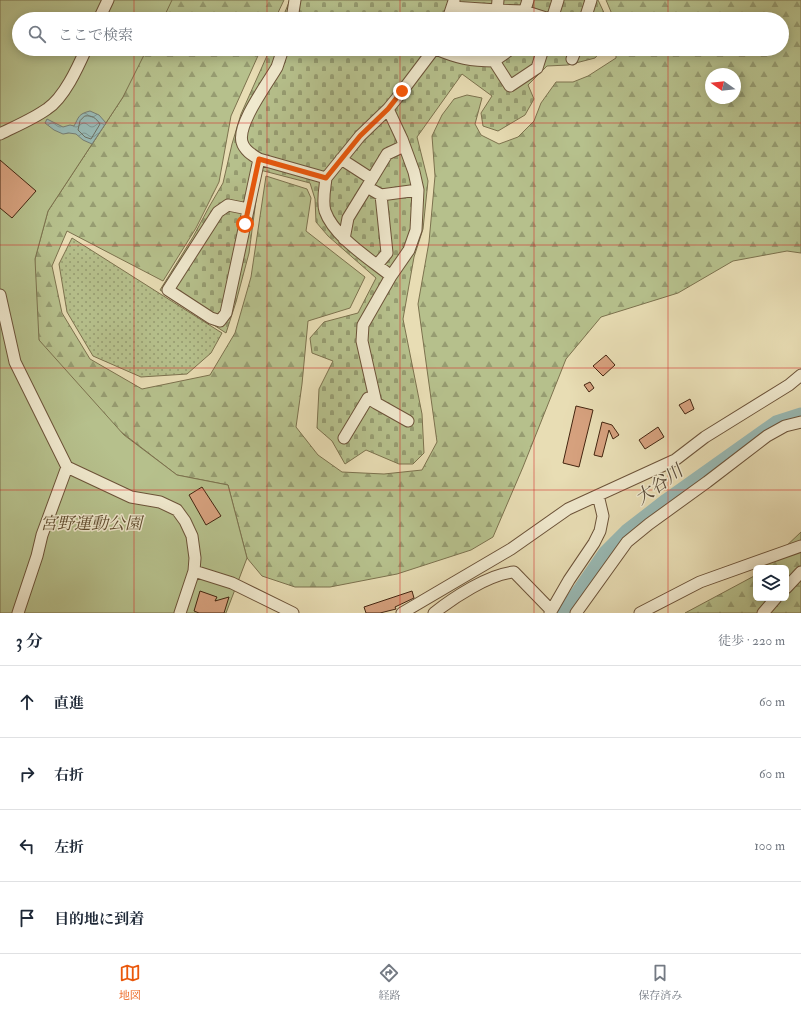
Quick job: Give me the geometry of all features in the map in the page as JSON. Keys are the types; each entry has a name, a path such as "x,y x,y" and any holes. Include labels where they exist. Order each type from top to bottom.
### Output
{"street":[{"path":"102,12 108,0"},
{"path":"293,12 296,0"},
{"path":"524,12 528,0"},
{"path":"554,12 558,0"},
{"path":"587,12 591,0"},
{"path":"453,4 507,12"},
{"path":"0,134 49,108 68,86 83,56"},
{"path":"281,56 277,66 249,113 242,131 242,142 249,154 259,159 326,178"},
{"path":"391,276 344,239 332,226 325,210 324,199 326,178 360,136 388,109 430,56"},
{"path":"453,56 476,61 494,61 501,56"},
{"path":"494,56 494,61 510,86 537,68 540,56"},
{"path":"376,403 362,341 362,326 391,276 409,250 416,230 418,190 414,172 388,109"},
{"path":"344,239 348,218 387,154 404,146"},
{"path":"248,209 228,205 218,212 168,290 211,318 220,321 226,313 259,159"},
{"path":"341,159 370,183 381,195 387,252 377,265"},
{"path":"381,195 418,190"},
{"path":"0,295 15,362 67,467 131,497 160,502 177,510 185,521 192,536 195,558 194,572 180,613"},
{"path":"402,613 511,549 568,510 675,460 705,437 789,385 801,375"},
{"path":"344,438 368,398 408,422"},
{"path":"576,613 627,542 767,436 784,426 801,422"},
{"path":"18,613 37,556 42,535 67,467"},
{"path":"434,613 456,596 503,573 514,572 550,612 600,531 603,516 598,496"},
{"path":"640,613 700,582 801,546"},
{"path":"194,572 232,584 293,613"},
{"path":"789,585 801,572"},
{"path":"763,613 773,601"}],"green space":[{"name":"宮野運動公園","path":"0,0 172,0 166,12 12,12 12,56 144,56 123,97 48,211 35,259 39,340 124,435 177,475 228,485 247,558 226,613 0,613"},
{"path":"155,0 284,0 278,12 152,12"},
{"path":"290,0 598,0 604,12 285,12"},
{"path":"606,0 801,0 801,253 787,251 733,261 678,293 601,317 566,359 493,537 471,550 397,574 330,587 295,587 262,576 247,558 228,485 177,475 86,405 39,340 32,315 35,259 48,211 123,97 138,56 258,56 231,116 219,182 196,228 163,281 67,231 52,266 62,313 90,359 142,389 210,375 235,333 251,277 266,176 307,189 311,198 306,231 365,277 350,308 308,321 296,427 318,455 342,472 384,474 422,470 437,442 418,304 429,242 435,176 432,136 442,115 454,99 467,95 482,98 475,124 481,135 499,144 518,137 534,121 541,103 556,82 573,82 588,76 616,58 616,56 789,56 789,12 611,12"},
{"path":"267,56 597,56 595,58 568,65 547,66 528,85 534,99 525,115 498,131 483,126 481,113 492,96 462,74 417,137 428,181 423,229 414,257 403,319 422,414 424,453 413,464 399,464 366,450 345,464 332,441 317,428 319,389 333,361 312,353 310,338 324,322 358,313 376,278 328,236 316,222 315,199 310,183 260,170 249,253 226,333 160,290 193,237 223,183 241,114"},
{"path":"72,238 222,333 211,353 187,374 141,377 93,356 67,312 59,264"},
{"path":"801,532 801,613 685,613 753,577 753,601 789,601 789,565 766,565"}],"water":[{"path":"90,111 99,115 106,123 92,144 83,140 76,134 63,134 54,130 45,123 47,119 63,127 70,125 74,126 81,115"}],"building":[{"path":"0,160 36,191 12,218 0,208"},
{"path":"606,355 615,365 603,376 593,366"},
{"path":"590,382 594,388 589,392 584,385"},
{"path":"690,399 694,409 685,414 679,405"},
{"path":"576,406 593,410 579,467 563,463"},
{"path":"602,422 612,425 619,435 613,439 609,430 602,457 594,455"},
{"path":"658,427 664,437 645,449 639,440"},
{"path":"202,487 221,516 206,525 189,495"},
{"path":"200,591 217,597 215,601 229,597 224,613 199,613 194,611"},
{"path":"412,591 414,598 395,607 396,609 380,613 366,613 364,607"}],"waterway":[{"name":"大谷川","path":"563,613 605,552 626,531 666,500 776,422 801,414"}],"route":[{"path":"245,224 259,159 326,178 360,136 388,109 402,91"}]}
